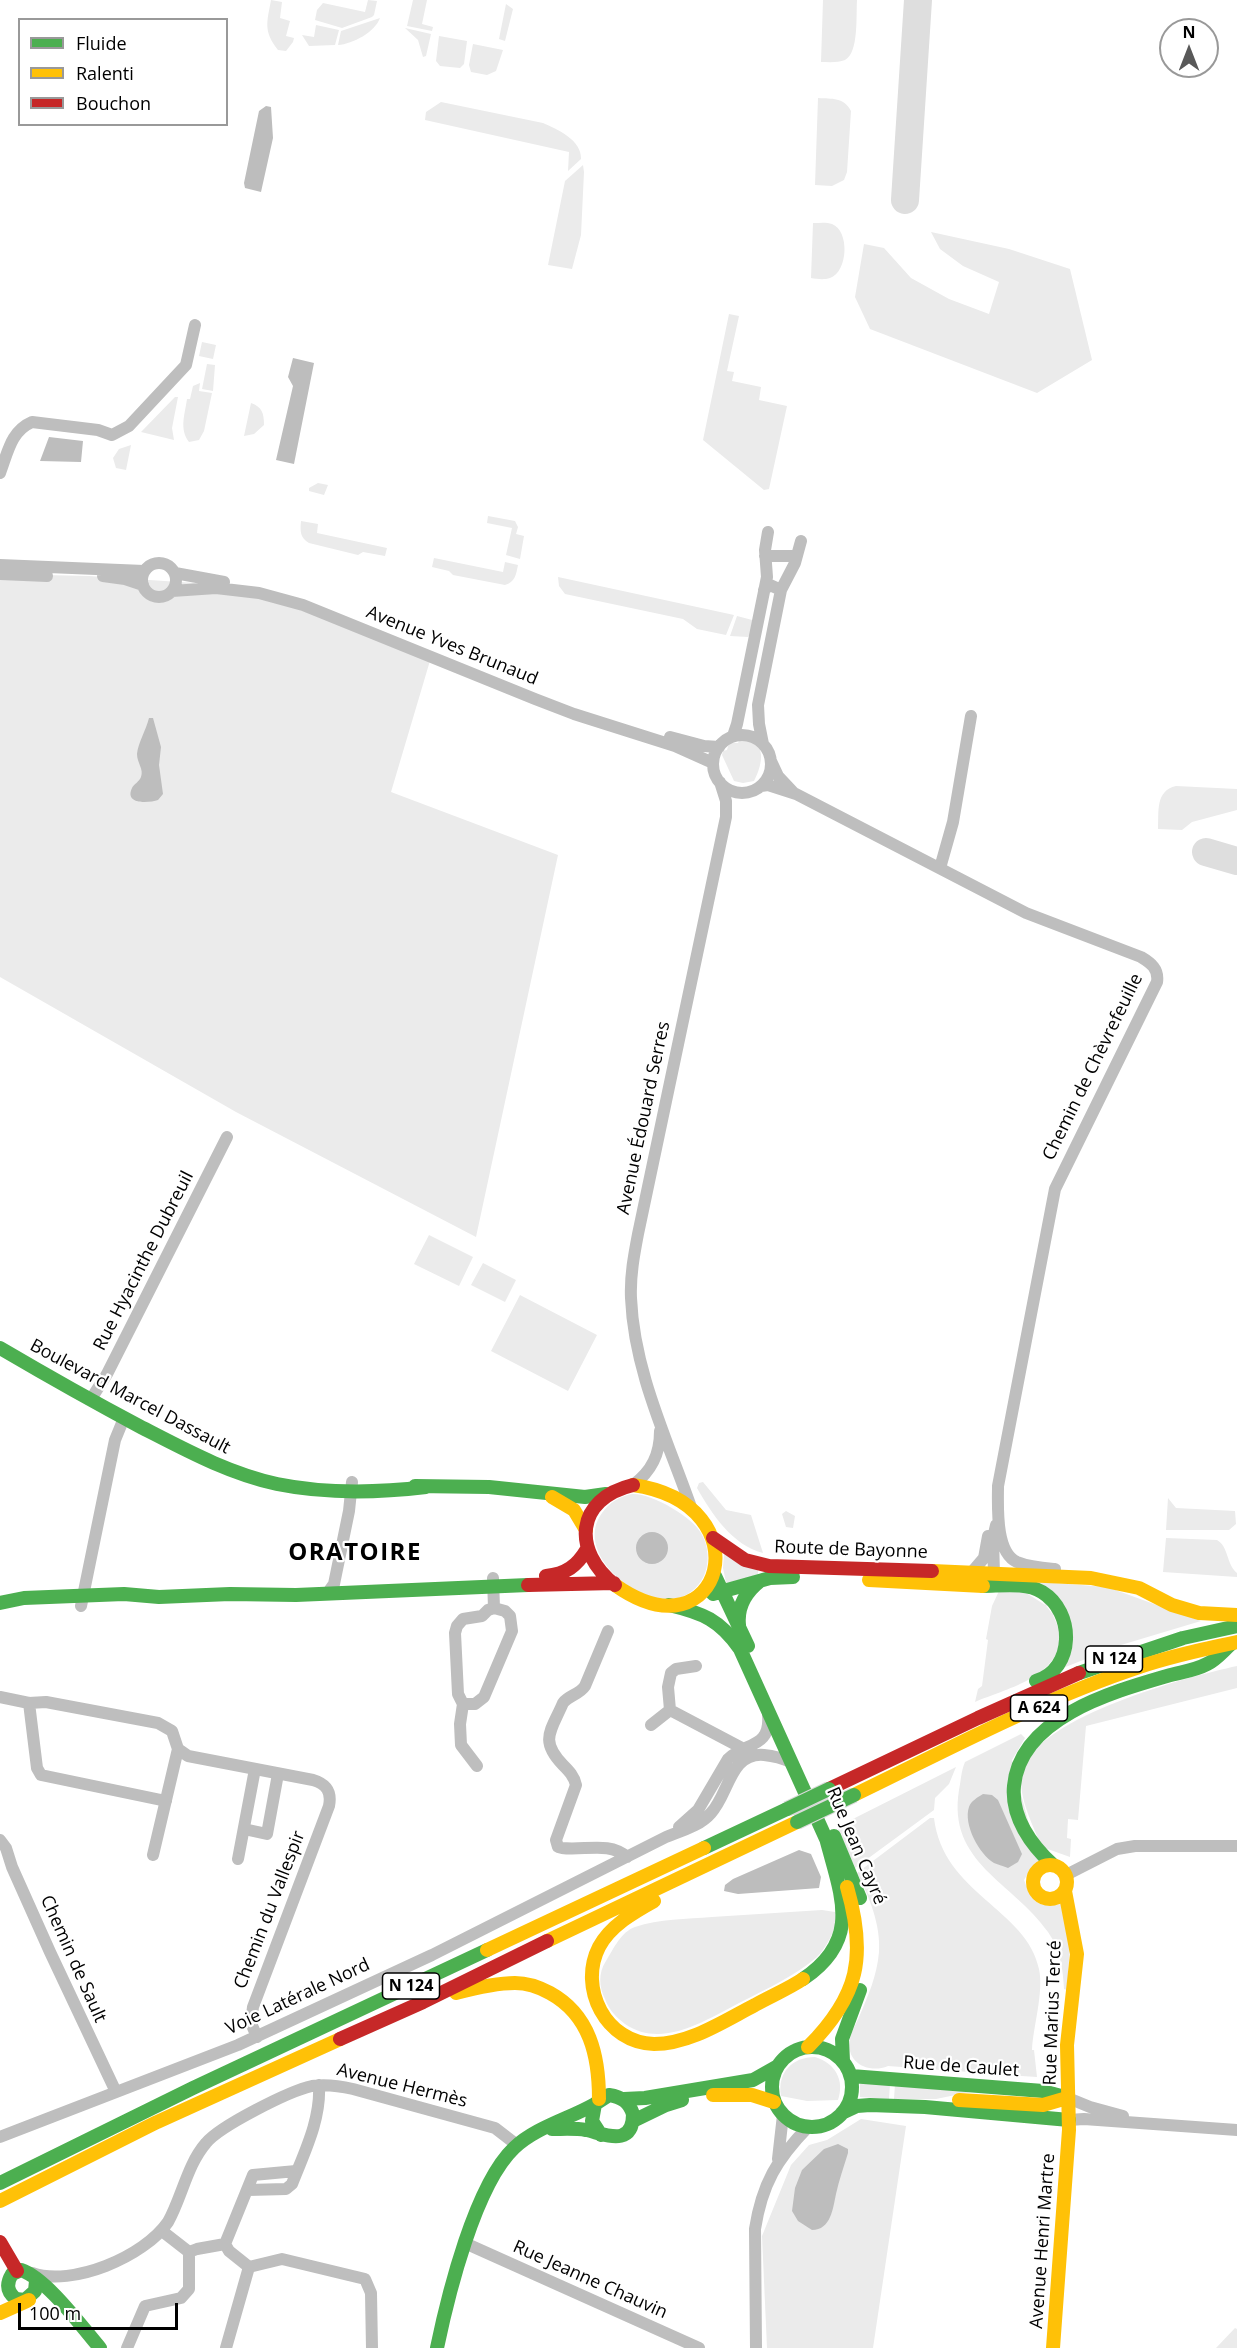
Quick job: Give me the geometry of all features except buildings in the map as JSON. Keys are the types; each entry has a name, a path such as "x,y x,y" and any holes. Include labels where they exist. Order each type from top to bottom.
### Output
{"main road":[{"name":"Boulevard Marcel Dassault","path":"0,1348 124,1418 228,1470 280,1483 392,1492 426,1487 489,1487 585,1497 606,1494"},
{"path":"740,1629 715,1576 716,1555 713,1538 701,1519 692,1510 664,1492 653,1488 633,1485 614,1489 606,1494 589,1516 586,1530 587,1549 597,1567 614,1583 641,1600 652,1604 699,1611 711,1617 732,1636 748,1657"},
{"name":"Boulevard Marcel Dassault","path":"546,1493 574,1510 586,1530"},
{"name":"Route de Bayonne","path":"713,1538 744,1560 761,1565 1091,1578 1139,1588 1173,1605 1199,1613 1237,1616"},
{"path":"493,1582 565,1573 577,1565 587,1549"},
{"path":"669,1605 685,1603 700,1595 715,1576"},
{"name":"Route de Bayonne","path":"700,1595 723,1593 762,1579 789,1576 907,1582"},
{"path":"748,1657 738,1620 740,1607 752,1586 762,1579"},
{"path":"0,1604 23,1608 82,1601 127,1604 159,1597 493,1582 614,1583"},
{"path":"907,1582 1022,1588 1042,1592 1059,1609 1065,1626 1065,1648 1058,1666 1050,1675 1028,1685 1008,1704"},
{"name":"N 124","path":"0,2183 1008,1704 1113,1660 1173,1641 1231,1627"},
{"path":"1053,1865 1047,1865 1037,1871 1034,1876 1034,1886 1040,1895 1050,1899 1056,1898 1065,1891 1066,1875 1058,1867 1040,1855 1024,1828 1014,1803 1013,1776 1026,1748 1060,1719 1117,1693 1209,1663 1234,1643"},
{"name":"A 624","path":"730,1853 1082,1689 1194,1651 1234,1643"},
{"name":"Rue Jean Cayré","path":"748,1657 767,1708 855,1910 859,1938 858,1960 851,1987 841,2008 825,2031 808,2047"},
{"name":"Rue Jean Cayré","path":"748,1657 856,1885 868,1923 868,1960 864,1979 842,2039 843,2061"},
{"path":"730,1853 709,1874 649,1904 627,1918 612,1930 598,1948 592,1970 593,1995 605,2018 623,2035 634,2040 655,2044 685,2039 792,1985 825,1961 837,1946 844,1911 827,1842"},
{"name":"N 124","path":"0,2201 199,2103 423,2002 444,1989 730,1853"},
{"name":"Rue Marius Tercé","path":"1065,1891 1077,1954 1067,2044 1069,2137"},
{"path":"423,2002 473,1989 512,1983 534,1985 555,1994 570,2005 582,2018 599,2060 597,2102 592,2110 592,2125 601,2135"},
{"path":"438,2348 447,2302 467,2244 492,2178 514,2147 543,2130 573,2117 609,2095 624,2099 645,2098 753,2080 776,2067 796,2050 808,2047 827,2050 843,2061 850,2076 852,2089 849,2102 842,2113 832,2121 820,2126 808,2127 794,2123 783,2115 774,2102 771,2090 776,2067"},
{"name":"Rue de Caulet","path":"850,2076 1043,2091 1068,2098"},
{"path":"633,2121 666,2105 692,2098 736,2094 752,2095 774,2102"},
{"name":"Rue de Caulet","path":"925,2107 960,2100 1043,2105 1068,2098"},
{"path":"543,2130 574,2128 608,2138 621,2136 627,2133 633,2121 630,2105 624,2099"},
{"name":"Rue de Caulet","path":"842,2113 857,2106 870,2105 925,2107 1069,2120"},
{"name":"Avenue Henri Martre","path":"1053,2348 1069,2137"},
{"path":"0,2242 28,2275 62,2303 69,2315 100,2348"},
{"path":"28,2275 12,2274 4,2288 12,2296 50,2303 69,2315"},
{"path":"0,2313 25,2300 36,2291 28,2275"}],"street":[{"path":"0,472 15,433 22,426 32,422 98,430 112,435 129,426 186,365 195,325"},
{"path":"733,736 767,577 765,556 768,531"},
{"path":"764,744 747,735 733,736 718,747 713,763 720,782 736,792 746,792 761,786 767,778 771,761 759,724 758,705 784,585 801,541"},
{"path":"765,556 797,556"},
{"path":"159,562 170,566 175,573 176,584 168,595 157,597 148,593 143,585 144,571 148,566 159,562"},
{"path":"0,565 144,571"},
{"name":"Avenue Yves Brunaud","path":"175,573 201,579 256,585 302,597 584,709 704,746 718,747"},
{"path":"0,574 112,577 143,585"},
{"path":"767,577 784,585"},
{"path":"764,590 770,585 784,585"},
{"name":"Avenue Yves Brunaud","path":"172,591 216,588 238,590 303,605 574,714 675,746 713,763"},
{"path":"940,868 954,822 971,714"},
{"name":"Chemin de Chèvrefeuille","path":"771,761 778,776 796,795"},
{"name":"Avenue Édouard Serres","path":"692,1510 660,1427 635,1338 631,1298 633,1267 726,817 726,801 720,782"},
{"name":"Chemin de Chèvrefeuille","path":"761,786 768,785 796,795 1035,917 1141,957 1154,967 1158,978 1055,1189 998,1486 998,1509 1003,1543 1010,1557 1030,1566 1072,1572 1091,1578"},
{"name":"Avenue Édouard Serres","path":"726,817 746,792"},
{"name":"Rue Hyacinthe Dubreuil","path":"91,1399 107,1374 227,1137"},
{"path":"82,1601 115,1440 124,1418"},
{"name":"Avenue Édouard Serres","path":"648,1472 659,1448 660,1427"},
{"name":"Avenue Édouard Serres","path":"633,1485 648,1472 674,1464"},
{"path":"331,1589 352,1487"},
{"name":"Chemin de Chèvrefeuille","path":"972,1572 984,1558 998,1509"},
{"name":"Chemin de Chèvrefeuille","path":"994,1574 993,1538 998,1509"},
{"name":"Route de Bayonne","path":"907,1582 913,1577 978,1578 994,1574"},
{"path":"493,1582 494,1608"},
{"path":"463,1704 475,1704 484,1696 512,1631 510,1616 505,1611 494,1608 488,1610 482,1616 463,1619 456,1628 458,1694 463,1704 460,1724 461,1745 477,1766"},
{"path":"608,1631 585,1686 581,1692 566,1699 549,1736 550,1750 570,1773 576,1785 556,1840 558,1847 562,1848 610,1848 620,1851 627,1857"},
{"path":"670,1710 668,1687 671,1673 676,1669 696,1666"},
{"path":"0,1697 29,1703 46,1702 165,1726 174,1734 178,1749 153,1855"},
{"path":"29,1703 37,1768 45,1778 166,1801"},
{"name":"Voie Latérale Nord","path":"0,2136 157,2078 257,2037 432,1955 700,1822 712,1813 745,1753 765,1736 769,1724 767,1708"},
{"path":"651,1725 670,1710"},
{"path":"670,1710 745,1753 783,1758 791,1762"},
{"path":"178,1749 188,1756 279,1773 267,1834 244,1829"},
{"path":"238,1859 255,1769"},
{"name":"Chemin du Vallespir","path":"257,2037 251,2023 253,2007 330,1796 328,1788 320,1782 279,1773"},
{"name":"Chemin de Sault","path":"0,1840 6,1848 50,1952 116,2092"},
{"path":"1066,1875 1117,1849 1135,1845 1237,1846"},
{"path":"225,2244 248,2190 288,2188 293,2182 315,2122 320,2101 319,2085"},
{"name":"Avenue Hermès","path":"28,2275 51,2278 83,2273 137,2250 162,2231 172,2214 193,2162 212,2137 243,2117 306,2088 319,2085 353,2089 495,2128 514,2147"},
{"name":"Rue de Caulet","path":"1068,2098 1090,2107 1156,2124"},
{"path":"756,2348 755,2229 761,2199 778,2160 783,2115"},
{"name":"Rue de Caulet","path":"1069,2120 1084,2118 1237,2130"},
{"path":"778,2160 808,2127"},
{"path":"162,2231 189,2252"},
{"path":"189,2252 197,2248 225,2244"},
{"path":"225,2244 229,2251 249,2267"},
{"name":"Rue Jeanne Chauvin","path":"467,2244 699,2348"},
{"path":"127,2348 145,2306 178,2299 186,2294 189,2285 189,2252"},
{"path":"249,2267 282,2259 365,2279 371,2293 372,2348"},
{"path":"226,2348 249,2267"}],"shaded area":[{"path":"271,0 282,2 280,18 290,21 286,36 294,38 286,51 278,50 268,32"},
{"path":"368,0 377,1 372,17 342,28 315,20 317,10 323,3 365,12"},
{"path":"413,0 427,0 422,24 433,27 432,31 407,26"},
{"path":"823,0 857,0 855,42 853,50 845,60 821,62"},
{"path":"506,4 513,9 505,41 499,39"},
{"path":"380,18 363,36 338,45 341,31"},
{"path":"316,25 339,30 335,45 309,46 302,35 314,37"},
{"path":"405,28 431,34 426,56 423,57 418,40"},
{"path":"439,36 467,41 464,64 460,68 440,66 436,61"},
{"path":"473,44 503,50 496,71 487,75 471,72 469,65"},
{"path":"818,98 841,101 851,111 847,172 844,180 832,186 815,185"},
{"path":"441,102 543,123 568,136 577,146 581,159 568,171 569,152 425,120 426,112"},
{"path":"266,106 271,107 273,138 261,192 245,188 244,183 259,111"},
{"path":"583,165 581,235 572,269 548,265 565,181"},
{"path":"813,223 832,224 842,235 843,260 836,274 830,278 811,278"},
{"path":"931,232 1009,249 1070,269 1092,360 1037,393 870,329 855,297 864,244 884,248 911,278 949,299 989,314 999,282 963,266 940,249"},
{"path":"729,314 739,316 727,371 734,372 732,381 761,387 759,400 787,406 769,489 764,490 703,440"},
{"path":"202,342 216,345 213,359 199,356"},
{"path":"293,358 314,363 294,464 276,460 293,386 288,377"},
{"path":"207,364 215,365 213,391 202,389"},
{"path":"200,383 199,391 212,393 204,431 199,440 189,442 183,427 187,399 190,399 193,386"},
{"path":"175,397 178,397 172,428 174,440 141,432"},
{"path":"251,403 262,411 264,425 254,434 244,436"},
{"path":"49,437 83,441 81,462 40,461"},
{"path":"131,445 126,470 116,468 113,458 119,449"},
{"path":"318,483 328,485 324,495 309,491 309,488"},
{"path":"488,516 515,521 518,527 516,534 524,536 520,559 506,555 512,528 487,523"},
{"path":"301,521 318,524 317,533 387,548 385,556 363,552 358,555 309,543 301,534"},
{"path":"434,558 503,572 505,562 518,565 513,580 505,585 453,575 449,571 432,567"},
{"path":"0,574 89,576 225,585 432,654 391,792 558,855 476,1237 236,1112 0,977"},
{"path":"558,577 734,615 726,635 697,629 683,619 565,594 559,586"},
{"path":"737,616 756,621 748,637 730,636"},
{"path":"149,718 153,718 161,747 159,765 163,794 158,800 139,802 134,800 130,794 141,777 142,771 137,754"},
{"path":"740,739 755,743 761,753 760,767 754,781 743,783 734,781 722,755 729,743 738,743"},
{"path":"1176,786 1237,789 1237,810 1192,822 1182,830 1158,829 1161,797 1164,792"},
{"path":"429,1235 473,1257 459,1286 414,1264"},
{"path":"483,1263 516,1280 505,1302 471,1285"},
{"path":"520,1295 597,1335 568,1391 491,1351"},
{"path":"703,1482 726,1510 751,1515 763,1553 742,1543 724,1527 697,1488 699,1483"},
{"path":"628,1495 650,1497 671,1507 689,1520 701,1533 707,1551 706,1569 699,1585 684,1596 668,1599 651,1597 633,1589 617,1577 604,1562 596,1546 595,1529 605,1509 615,1500","holes":["641,1536 666,1553 660,1561 637,1542"]},
{"path":"1168,1498 1176,1508 1235,1511 1236,1524 1229,1530 1166,1530"},
{"path":"786,1511 795,1516 793,1528 786,1527 782,1514"},
{"path":"652,1532 663,1537 668,1548 663,1559 652,1564 641,1559 636,1548 641,1537"},
{"path":"1166,1538 1217,1540 1224,1547 1237,1577 1163,1572"},
{"path":"724,1554 758,1570 758,1574 727,1587 723,1568"},
{"path":"1027,1581 1107,1587 1201,1621 1121,1645 1063,1668 1071,1638"},
{"path":"999,1591 1023,1591 1050,1608 1060,1639 1057,1652 1040,1673 1014,1687 975,1702 978,1689 982,1686 988,1640 986,1639 992,1606"},
{"path":"1237,1666 1237,1688 1086,1726 1078,1820 1068,1819 1067,1838 1071,1839 1070,1857 1042,1847 1026,1808 1021,1787 1023,1768 1036,1749 1057,1732 1118,1702 1185,1679"},
{"path":"1021,1734 1025,1738 1012,1760 1039,1862 1032,1867 1024,1880 1036,1902 1046,1905 1061,1904 1070,1945 1067,1990 1064,1989 1060,1959 1048,1932 973,1854 963,1836 958,1815 959,1790 965,1762"},
{"path":"956,1767 949,1784 935,1798 934,1810 855,1868 837,1827"},
{"path":"983,1794 992,1795 998,1800 1022,1854 1018,1862 1008,1868 988,1859 970,1830 969,1807"},
{"path":"930,1818 934,1818 941,1844 953,1865 968,1883 1019,1931 1031,1948 1040,1978 1032,2050 1034,2050 1037,2077 991,2074 991,2069 984,2068 983,2073 888,2066 873,2069 860,2064 851,2054 849,2047 851,2036 872,1986 879,1952 878,1932 873,1911 857,1873"},
{"path":"799,1850 811,1854 821,1877 819,1888 738,1894 724,1891 725,1885 733,1879"},
{"path":"822,1910 835,1912 840,1917 817,1957 781,1981 685,2029 654,2034 640,2031 625,2024 616,2016 603,1994 600,1980 603,1966 622,1937 635,1927 673,1920"},
{"path":"815,2057 828,2063 837,2073 840,2086 838,2100 807,2101 781,2096 781,2080 788,2068 799,2060"},
{"path":"860,2082 890,2084 889,2099 860,2097"},
{"path":"895,2084 975,2091 936,2099 894,2099"},
{"path":"861,2119 906,2126 873,2348 767,2348 762,2236 791,2165 809,2145 827,2140"},
{"path":"838,2144 848,2149 848,2153 832,2212 823,2226 812,2230 798,2221 792,2211 795,2188 802,2170 824,2149"},
{"path":"1235,2328 1237,2329 1237,2348 1216,2348"}],"taxiway":[{"path":"905,200 918,0"},
{"path":"1206,852 1237,861"}],"traffic: fast":[{"path":"0,1348 139,1426 241,1474 277,1484 332,1491 426,1487"},
{"path":"415,1486 489,1487 585,1497 606,1494"},
{"path":"715,1576 748,1646"},
{"path":"713,1594 770,1578 793,1577"},
{"path":"739,1625 741,1606 760,1581"},
{"path":"0,1603 24,1598 124,1594 159,1597 230,1594 296,1595 528,1585"},
{"path":"983,1586 1013,1585 1036,1589 1053,1601 1060,1613 1065,1626 1064,1653 1058,1665 1049,1675 1036,1681"},
{"path":"669,1605 710,1619 718,1624 740,1649 832,1852"},
{"path":"1079,1673 1183,1638 1237,1626"},
{"path":"1053,1865 1037,1849 1024,1830 1014,1797 1014,1786 1020,1762 1033,1742 1051,1726 1096,1700 1121,1690 1202,1666 1213,1660 1231,1644"},
{"path":"787,1809 829,1789"},
{"path":"797,1822 854,1795"},
{"path":"704,1848 787,1809"},
{"path":"834,1836 860,1898"},
{"path":"803,1979 821,1964 833,1949 840,1933 841,1900 827,1842"},
{"path":"0,2183 193,2088 487,1950"},
{"path":"843,2061 842,2039 860,1990"},
{"path":"812,2047 827,2050 840,2059 849,2072 852,2087 849,2102 840,2115 827,2124 812,2127 797,2124 784,2115 775,2102 772,2087 775,2072 784,2059 797,2050 812,2047"},
{"path":"624,2099 645,2098 753,2080 776,2067"},
{"path":"851,2076 1043,2091 1068,2098"},
{"path":"552,2129 578,2129 586,2130 593,2132 601,2134 609,2136 623,2135 632,2125 633,2114 627,2103 618,2097 609,2095 595,2104 592,2121 601,2135"},
{"path":"633,2121 682,2100"},
{"path":"437,2348 465,2242 487,2187 500,2165 514,2148 532,2134 595,2104"},
{"path":"842,2113 857,2106 870,2105 925,2107 1069,2120"},
{"path":"36,2281 35,2291 25,2300 16,2299 9,2291 8,2284 12,2274 21,2270 31,2275 63,2304 100,2348"}],"traffic: slow":[{"path":"615,1585 652,1603 682,1604 703,1592 714,1571 714,1545 701,1519 675,1498 633,1485"},
{"path":"552,1497 574,1510 586,1530"},
{"path":"932,1571 1091,1578"},
{"path":"1091,1578 1139,1588 1172,1605 1199,1613 1237,1615"},
{"path":"869,1580 983,1586"},
{"path":"854,1795 994,1726 1102,1680 1151,1663 1237,1642"},
{"path":"547,1941 797,1822"},
{"path":"487,1950 704,1848"},
{"path":"1050,1865 1062,1870 1067,1882 1062,1894 1050,1899 1038,1894 1033,1882 1038,1870 1050,1865"},
{"path":"808,2047 838,2010 848,1992 854,1974 857,1934 847,1887"},
{"path":"1053,2348 1069,2130 1067,2045 1077,1954 1065,1891"},
{"path":"654,1901 631,1915 609,1933 599,1947 593,1963 592,1979 601,2010 610,2024 622,2034 637,2041 654,2044 681,2040 719,2024 803,1979"},
{"path":"456,1993 493,1985 519,1983 542,1989 564,2002 575,2013 590,2038 597,2067 599,2099"},
{"path":"0,2201 157,2122 340,2039"},
{"path":"713,2095 752,2095 774,2102"},
{"path":"959,2100 1043,2105 1067,2098"},
{"path":"0,2313 29,2300"}],"traffic: jam":[{"path":"615,1585 601,1572 592,1557 587,1542 586,1528 590,1514 600,1502 614,1492 633,1485"},
{"path":"713,1538 745,1560 769,1566 932,1571"},
{"path":"546,1576 570,1568 587,1549"},
{"path":"528,1585 614,1583"},
{"path":"829,1789 1079,1673"},
{"path":"340,2039 423,2002 547,1941"},
{"path":"0,2242 17,2271"}],"district":[{"name":"ORATOIRE","path":"355,1553"}]}
